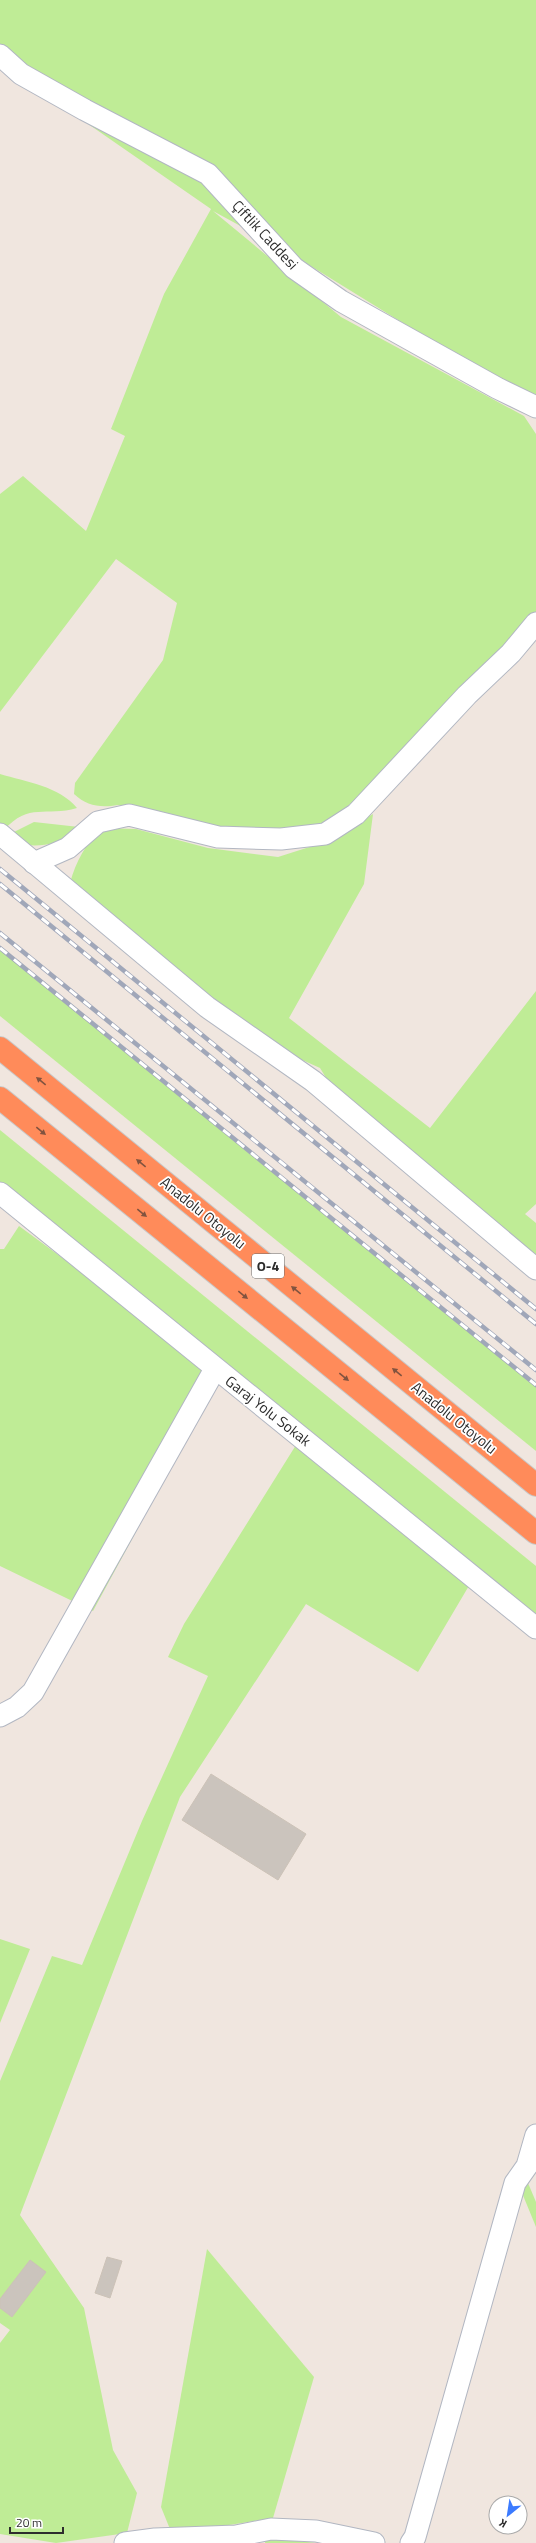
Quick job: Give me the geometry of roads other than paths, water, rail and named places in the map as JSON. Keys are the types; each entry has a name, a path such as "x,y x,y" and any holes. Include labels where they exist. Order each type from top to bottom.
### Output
{"highway":[{"name":"Anadolu Otoyolu","path":"0,1048 536,1485"},
{"name":"O-4","path":"0,1098 536,1533"}],"street":[{"name":"Çiftlik Caddesi","path":"0,55 21,74 59,96 208,174 294,268 341,301 497,388 536,407"},
{"path":"34,863 68,848 98,822 129,816 218,837 281,839 325,834 356,814 467,695 511,653 536,624"},
{"path":"0,834 207,1008 313,1081 536,1269"},
{"name":"Garaj Yolu Sokak","path":"0,1193 536,1628"},
{"path":"0,1716 17,1707 33,1692 215,1369"},
{"path":"412,2543 415,2537 515,2183 527,2166 536,2135"},
{"path":"125,2543 155,2539 236,2536 271,2529 316,2531 374,2543"}],"railway":[{"path":"0,869 536,1309"},
{"path":"0,884 536,1324"},
{"path":"0,933 536,1370"},
{"path":"0,948 536,1385"}]}
